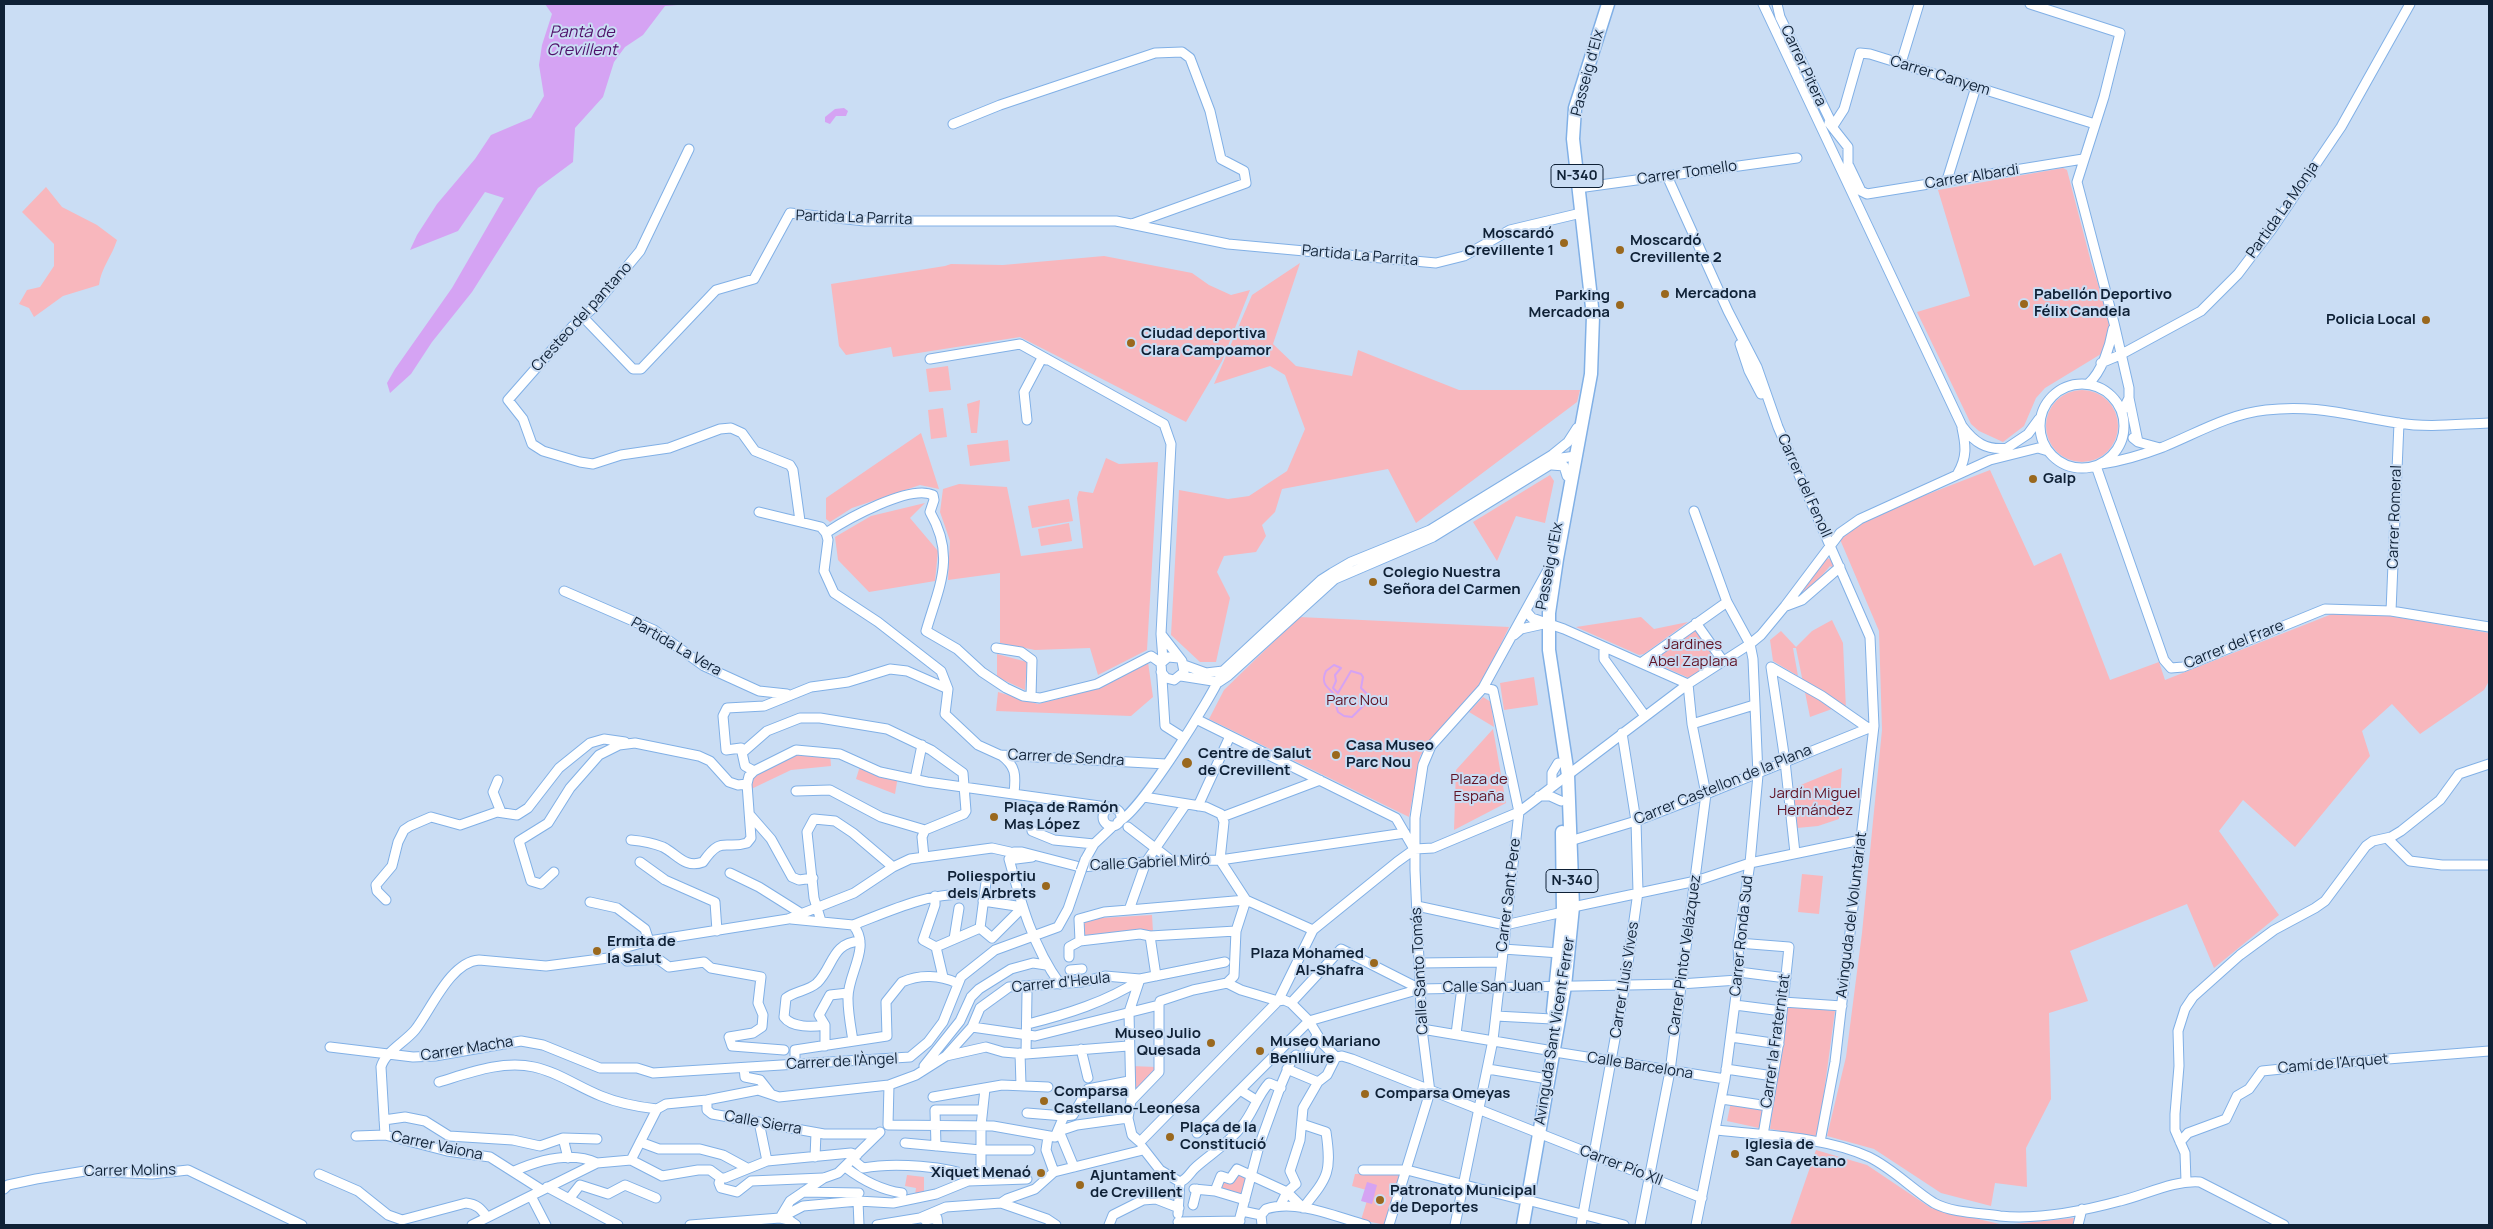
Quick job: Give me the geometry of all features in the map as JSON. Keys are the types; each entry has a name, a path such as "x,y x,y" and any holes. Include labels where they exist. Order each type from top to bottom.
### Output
{"highway":[{"name":"Passeig d'Elx","path":"1560,781 1542,651 1543,623 1549,568 1567,476 1591,374 1593,316 1573,139 1575,108 1608,4"},
{"name":"Passeig d'Elx","path":"1560,781 1549,650 1543,623 1592,353"},
{"name":"Avinguda Sant Vicent Ferrer","path":"1536,1133 1542,1078 1551,1051 1552,1019 1561,986 1560,952 1568,909 1560,781"},
{"name":"Avinguda Sant Vicent Ferrer","path":"1514,1225 1523,1199 1536,1133 1561,986 1568,909 1570,841 1560,781"},
{"name":"Avinguda Sant Vicent Ferrer","path":"1522,1225 1523,1199"}],"street":[{"path":"1763,4 1962,426 1966,447 1965,457 1957,474"},
{"name":"Carrer Pitera","path":"1777,4 1780,17 1833,126"},
{"path":"1901,63 1919,4"},
{"path":"2030,4 2120,33 2077,182 2114,323 2138,442"},
{"name":"Partida La Monja","path":"2101,363 2120,356 2201,311 2238,274 2272,229 2341,127 2410,4"},
{"name":"Partida La Parrita","path":"952,124 1000,105 1155,53 1182,52 1190,58 1210,111 1221,159 1244,171 1246,183 1131,224"},
{"name":"Carrer Canyem","path":"1833,126 1844,109 1860,53 1901,63 2095,124"},
{"path":"1947,180 1976,87"},
{"path":"1813,110 1833,126 1848,147 1848,186"},
{"name":"Cresteo del pantano","path":"689,149 640,251 591,310 582,316 508,400 523,419 532,444 542,451 593,464 621,455 669,448 720,429 731,428 742,433 755,452 790,465 793,470 800,521"},
{"name":"Carrer Tomello","path":"1578,188 1797,158"},
{"name":"Carrer Albardi","path":"1849,166 1861,191 1867,194 2084,159"},
{"name":"Carrer del Fenoll","path":"1667,176 1728,311 1749,371 1778,427 1830,545"},
{"name":"Partida La Parrita","path":"582,316 632,369 641,369 716,290 754,279 790,213 865,221 1107,221 1131,224 1228,244 1436,263 1464,256 1510,230 1581,213"},
{"path":"2088,384 2111,342 2114,323"},
{"path":"930,359 1020,344 1158,420 1168,431 1171,444 1161,634 1165,707 1164,722 1165,726 1184,738"},
{"path":"1027,420 1024,392 1042,358 1046,360"},
{"path":"1990,460 2028,434 2041,415 2045,405 2059,391 2078,384 2088,384 2109,394 2122,412 2124,431 2120,445 2112,456 2098,465"},
{"path":"2122,412 2129,398"},
{"path":"2041,415 2040,428 2042,440 2048,451 2062,464 2073,468 2127,460 2161,448 2230,417 2265,410 2293,408 2331,410 2399,423 2489,423"},
{"name":"Carrer Romeral","path":"2391,611 2399,423"},
{"path":"1962,426 1978,444 1994,449 2008,448"},
{"path":"956,988 961,977 995,950 1058,927 1068,909 1082,866 1094,844 1115,824 1123,820 1142,798 1184,738 1223,671 1321,580 1351,562 1430,530 1552,455 1568,442 1577,428"},
{"path":"2124,431 2138,442 2161,448"},
{"path":"1002,1203 1007,1199 1035,1189 1054,1172 1142,1146 1278,1001 1313,930 1415,849 1433,848 1519,812 1688,684 1750,644 1761,635 1785,606 1830,545 1840,534 1860,519 1990,460 2038,448 2048,451"},
{"path":"1552,455 1562,452 1573,455"},
{"path":"1216,686 1335,578 1433,537 1561,458 1573,455"},
{"path":"1965,457 1974,466"},
{"path":"1552,465 1564,466 1567,476"},
{"name":"Carrer del Frare","path":"2098,465 2164,660 2171,668 2183,667 2325,609 2391,611"},
{"path":"826,533 851,517 881,504 905,496 928,493 933,495 934,500 930,512 941,538 945,566 926,631 957,649 992,680 1022,696 1055,696 1096,684 1151,656 1162,665 1170,680 1181,676 1206,680 1216,686"},
{"path":"1694,511 1727,602 1750,644"},
{"path":"759,512 817,525 826,533 828,548 824,572 834,593 878,622 941,671 948,689"},
{"name":"Avinguda del Voluntariat","path":"1820,1142 1835,1062 1842,1006 1861,840 1871,727 1870,637 1830,545"},
{"path":"1785,606 1802,600 1840,567"},
{"name":"Calle Santo Tomás","path":"1430,1092 1422,1029 1415,849 1415,818 1426,754 1483,688 1549,568"},
{"name":"Partida La Vera","path":"564,591 654,630 698,663 711,670 759,691 774,694 790,694"},
{"path":"1641,663 1727,602"},
{"path":"1526,611 1532,618 1543,623 1604,647 1688,684"},
{"path":"2391,611 2489,627"},
{"path":"1512,637 1522,629 1543,623"},
{"path":"1696,623 1723,661"},
{"path":"1161,634 1182,661 1184,672 1181,676"},
{"name":"Carrer Ronda Sud","path":"1696,1225 1717,1130 1725,1079 1738,976 1738,943 1750,863 1758,774 1750,644"},
{"path":"1604,647 1604,659 1645,716"},
{"path":"996,648 1021,652 1032,660 1031,697"},
{"path":"1162,665 1172,656 1206,673 1223,671"},
{"path":"1795,853 1785,761 1771,667 1871,727"},
{"path":"754,770 745,766 742,752 739,748 726,750 723,716 725,710 736,707 764,706 811,686 834,685 862,679 883,670 898,669 948,689"},
{"name":"Carrer Pintor Velázquez","path":"1640,1225 1670,1071 1706,794 1692,724 1688,684"},
{"name":"Carrer Sant Pere","path":"1455,1225 1493,1040 1519,812 1493,690 1483,688"},
{"name":"Carrer de Sendra","path":"948,689 945,714 978,745 1000,755 1166,764"},
{"path":"1692,724 1754,705"},
{"path":"742,752 767,732 800,718 820,718 887,729 922,745 963,773 966,811 964,814 925,830 903,826 881,817 830,790 796,791"},
{"path":"1196,719 1396,818 1415,849"},
{"name":"Carrer Castellon de la Plana","path":"1570,841 1636,821 1758,774 1785,761 1871,727"},
{"name":"Carrer Lluis Vives","path":"1581,1225 1612,1062 1638,892 1636,821 1622,733"},
{"path":"1198,806 1230,736"},
{"path":"386,900 377,891 376,885 392,866 398,842 404,830 431,817 460,825 501,812 517,815 528,808 559,768 597,740 635,743 705,758 715,764 729,782 738,785 747,784"},
{"path":"554,872 541,884 534,883 531,880 519,841 548,824 570,788 599,755 620,745 635,743"},
{"path":"915,779 922,745"},
{"path":"631,840 657,845 685,862 699,863 719,845 744,844 749,841 750,815 747,784 749,776 754,770 796,750 840,754 880,772 915,779 1115,808 1121,813 1115,824"},
{"path":"1000,755 1009,761 1014,768 1016,775 1014,793"},
{"path":"2186,1181 2187,1167 2175,1130 2179,1066 2178,1031 2185,1009 2194,997 2240,955 2274,930 2325,901 2366,846 2373,841 2387,838 2401,831 2440,800 2459,774 2489,764"},
{"path":"498,780 494,792 501,812"},
{"path":"1222,817 1320,780"},
{"path":"1539,796 1550,796 1561,801"},
{"path":"1102,820 1107,811 1142,798 1198,806 1221,814 1224,822 1220,860 1246,900"},
{"path":"1129,910 1146,862 1186,804"},
{"path":"1093,805 1098,810 1104,825 1115,824"},
{"path":"750,815 771,838 792,877 799,880 813,878"},
{"path":"821,922 814,898 807,832 814,819 836,821 893,867"},
{"path":"1128,826 1172,861"},
{"path":"924,857 922,837 925,830"},
{"path":"1032,832 1054,840 1094,844"},
{"name":"Calle Gabriel Miró","path":"788,919 854,893 893,867 910,859 924,857 992,848 1013,856 1022,852 1082,866 1220,860 1406,833"},
{"path":"2387,838 2410,860 2442,865 2489,865"},
{"path":"1417,906 1505,926 1638,892 1696,882 1750,863 1861,840"},
{"path":"1013,856 1013,876 1032,935 1057,984 1055,994"},
{"path":"640,862 665,880 715,902 717,931"},
{"path":"730,873 759,887 802,914"},
{"path":"980,928 986,882"},
{"path":"385,1135 381,1067 383,1060 414,1031 446,983 469,962 479,960 546,966 608,958 626,947 649,940 788,919 853,925 935,896 964,894"},
{"path":"935,896 935,905 923,940 936,947 943,977"},
{"path":"1080,941 1079,919 1104,912 1246,900 1313,930"},
{"path":"972,1027 1035,1036 1159,1005 1160,1002 1178,994 1227,983 1234,976 1236,931 1246,900"},
{"path":"984,901 1023,907"},
{"path":"590,902 617,908 645,929 649,940"},
{"path":"980,928 992,938 1023,907"},
{"path":"954,939 958,908"},
{"path":"853,925 859,932 860,941 860,952 848,993 853,1042"},
{"path":"936,947 980,928"},
{"path":"1069,957 1069,947 1080,941 1140,934 1150,936 1236,931"},
{"path":"1150,936 1156,976"},
{"path":"825,1025 805,1026 788,1022 784,1017 786,998 813,986 822,977 840,947 846,943 860,941"},
{"name":"Carrer la Fraternitat","path":"1738,943 1789,947 1779,1044 1763,1135"},
{"path":"1291,1003 1341,949 1420,989"},
{"path":"1503,950 1560,952"},
{"path":"619,953 627,961 658,959 669,967 704,962 711,968 761,977 758,1003 763,1015 762,1027 753,1033 729,1037 732,1046 784,1050"},
{"path":"1028,1024 1069,1013 1098,1002 1140,980 1224,962"},
{"path":"1419,963 1502,962"},
{"path":"916,1075 960,1021 970,999 979,988 1012,969 1033,964 1046,965"},
{"path":"1070,970 1082,969"},
{"path":"795,1064 795,1050 886,1036 886,1002 902,982 932,976 943,977 970,999"},
{"name":"Carrer d'Heula","path":"946,1056 972,1027 980,1008 1003,990 1015,986 1057,984 1105,976 1140,980"},
{"name":"Calle San Juan","path":"1309,1021 1420,989 1680,984 1738,976 1786,978"},
{"path":"1140,980 1129,1012 1128,1046 1131,1101 1128,1118 1132,1135 1160,1170 1180,1182 1186,1180 1194,1168 1224,1146 1243,1125 1256,1100 1268,1083 1280,1088"},
{"path":"1227,983 1240,990 1291,1003 1309,1021 1336,1057 1327,1075 1318,1082 1303,1108 1299,1145 1290,1171 1296,1184 1287,1192 1280,1206 1262,1218 1242,1210"},
{"path":"1456,1034 1462,987"},
{"name":"Carrer de l'Àngel","path":"600,1068 637,1068 652,1074 910,1057 928,1042 943,1022 956,988"},
{"path":"825,1046 825,1025 819,1015 830,995 848,993"},
{"path":"1021,1085 1023,1053 1028,1035 1026,993"},
{"path":"1131,1101 1159,1072 1159,1005"},
{"path":"1735,1005 1783,1007 1842,1006"},
{"path":"1496,1016 1552,1019"},
{"path":"1197,1133 1309,1021"},
{"name":"Calle Barcelona","path":"1422,1029 1612,1062 1725,1079"},
{"path":"1310,1052 1317,1034"},
{"path":"1730,1037 1779,1044"},
{"name":"Carrer Macha","path":"330,1048 413,1058 521,1042 543,1045 600,1068"},
{"path":"706,1100 758,1090 780,1097 890,1085 916,1075 946,1056 986,1047 1003,1052 1023,1053 1128,1046"},
{"path":"1081,1049 1088,1078"},
{"name":"Camí de l'Arquet","path":"2180,1142 2188,1133 2226,1119 2237,1096 2249,1090 2262,1071 2489,1051"},
{"path":"1180,1182 1178,1224 1239,1223 1259,1146 1287,1070 1296,1055"},
{"name":"Carrer Pío XII","path":"1336,1057 1346,1057 1430,1092 1702,1198"},
{"name":"Carrer Macha","path":"439,1082 479,1069 509,1066 533,1067 568,1079 602,1096"},
{"path":"744,1068 744,1077 760,1080 771,1094"},
{"path":"1488,1069 1542,1078"},
{"path":"1726,1069 1773,1076"},
{"path":"1287,1070 1318,1082"},
{"path":"1027,1113 1072,1115 1088,1089 1129,1081"},
{"path":"888,1125 890,1085"},
{"path":"933,1096 1002,1085 1048,1087"},
{"path":"980,1180 981,1126 985,1089"},
{"path":"1240,1090 1256,1100"},
{"path":"1389,1225 1430,1092"},
{"name":"Calle Sierra","path":"602,1096 658,1109 666,1104 706,1100 706,1110 712,1114 816,1133 878,1134"},
{"path":"1722,1099 1768,1106"},
{"path":"631,1160 658,1109"},
{"path":"936,1146 937,1126 935,1110 978,1110"},
{"path":"780,1218 790,1201 824,1178 838,1173 888,1125 993,1126 1054,1137 1059,1131 1064,1116"},
{"name":"Carrer Vaiona","path":"384,1120 405,1117 425,1121 449,1136 513,1140 540,1146 563,1138 597,1140"},
{"path":"1059,1131 1077,1125 1128,1118"},
{"path":"759,1122 767,1161"},
{"path":"1302,1124 1326,1132 1329,1156 1326,1178 1303,1208"},
{"path":"1717,1130 1820,1142 1870,1157 1935,1204 1949,1209 2003,1216 2052,1214 2120,1201 2186,1181 2200,1182 2284,1225"},
{"path":"1059,1131 1074,1166"},
{"path":"815,1157 816,1133"},
{"name":"Carrer Vaiona","path":"356,1136 385,1135 448,1152 490,1157 545,1188 616,1224"},
{"path":"1048,1136 1046,1150 1054,1172"},
{"path":"563,1138 568,1158"},
{"path":"640,1142 659,1149 700,1149 723,1155 747,1168"},
{"path":"905,1143 981,1150 1030,1150"},
{"path":"472,1225 597,1163 631,1160 662,1176 710,1170 721,1178 730,1177 747,1168 767,1161 851,1153 863,1168 873,1166 935,1169 972,1176 980,1180"},
{"path":"514,1171 546,1160 588,1159 597,1163"},
{"path":"844,1167 886,1191 907,1196"},
{"path":"1215,1191 1221,1176 1230,1179 1238,1169 1287,1192 1303,1208"},
{"name":"Carrer Molins","path":"4,1189 8,1185 85,1171 152,1174 188,1170 302,1225"},
{"path":"1363,1170 1407,1170 1624,1225"},
{"path":"319,1174 358,1191 388,1215 402,1220 466,1203 474,1204 481,1209 487,1218"},
{"path":"721,1178 719,1183 721,1188 737,1192 751,1181 824,1178"},
{"path":"803,1192 858,1197 881,1203 907,1196 936,1194 968,1181 1027,1179"},
{"path":"569,1199 580,1185 608,1194 625,1185 656,1198"},
{"path":"1193,1205 1196,1189 1215,1191 1245,1200"},
{"path":"531,1196 546,1225"},
{"path":"780,1218 803,1206 858,1197"},
{"path":"858,1197 858,1225"},
{"path":"1109,1225 1113,1215 1143,1200 1156,1199 1179,1208"},
{"path":"877,1225 920,1218 946,1207 1002,1203 1046,1219 1056,1225"},
{"path":"1280,1206 1303,1208 1366,1225"},
{"path":"2078,1225 2082,1208"},
{"path":"690,1225 780,1218 789,1220 796,1225"},
{"path":"920,1218 926,1220 937,1218 938,1225"}],"green space":[{"name":"Pabellón Deportivo Félix Candela","path":"2063,168 2067,170 2091,262 2111,325 2107,343 2101,354 2045,388 2036,398 2024,426 2003,442 1979,431 1971,424 1917,312 1970,296 1938,190"},
{"path":"46,187 62,207 97,225 117,240 102,273 99,285 63,296 34,317 29,308 19,304 27,290 40,287 54,266 54,244 22,212"},
{"name":"Ciudad deportiva Clara Campoamor","path":"1104,256 1192,273 1209,285 1231,295 1250,290 1222,361 1186,422 1020,337 893,357 891,347 846,355 839,346 831,284 951,264 1003,265"},
{"path":"1300,263 1273,344 1296,366 1352,376 1358,350 1459,390 1580,390 1577,402 1416,523 1388,469 1282,489 1275,512 1262,525 1266,536 1256,552 1224,556 1217,572 1230,598 1216,662 1200,662 1171,635 1179,490 1228,499 1249,496 1287,471 1305,429 1285,375 1270,366 1214,384 1252,295"},
{"path":"948,366 951,390 929,392 926,369"},
{"path":"2089,390 2108,400 2116,412 2118,426 2116,440 2108,452 2096,460 2075,462 2056,452 2048,440 2046,419 2056,400 2068,392"},
{"path":"980,400 977,433 971,433 967,404"},
{"path":"943,408 947,437 931,439 928,410"},
{"path":"921,433 939,489 920,485 852,508 830,522 826,519 826,498"},
{"path":"1008,440 1010,461 970,466 967,445"},
{"path":"1106,458 1119,464 1158,462 1147,650 1098,675 1090,648 1035,650 1000,643 1000,573 948,580 950,541 940,512 943,489 959,484 1007,487 1021,556 1083,548 1077,498 1079,491 1093,493"},
{"path":"1990,470 2034,566 2061,553 2110,680 2159,662 2165,680 2332,614 2378,614 2489,633 2489,681 2484,690 2420,734 2392,704 2362,731 2370,756 2295,847 2243,800 2219,831 2279,915 2214,968 2187,904 2070,951 2088,1001 2049,1013 2051,1099 2026,1148 2027,1187 1995,1183 1991,1206 1941,1193 1874,1149 1827,1136 1846,1057 1862,933 1882,730 1879,631 1836,530"},
{"path":"1550,475 1554,481 1545,523 1516,516 1497,561 1473,522"},
{"path":"1069,499 1073,521 1032,528 1028,506"},
{"path":"925,503 910,518 938,551 935,581 869,592 838,560 835,537 871,516"},
{"path":"1069,523 1072,541 1041,546 1038,529"},
{"path":"1826,558 1833,560 1833,568 1830,566 1814,585 1798,595"},
{"name":"Parc Nou","path":"1299,617 1509,627 1481,686 1420,756 1409,817 1209,719 1224,690"},
{"path":"1641,617 1654,629 1688,622 1644,654 1639,655 1576,627"},
{"path":"1832,620 1843,643 1846,709 1832,709 1810,717 1796,648 1793,648 1798,676 1773,661 1770,640 1781,631 1796,647 1812,631"},
{"name":"Jardines Abel Zaplana","path":"1697,629 1719,658 1689,678 1655,663 1656,658"},
{"path":"997,654 1027,662 1025,690 997,677"},
{"path":"1148,662 1153,697 1131,716 996,711 998,692 1038,704 1100,688"},
{"path":"1534,677 1538,705 1504,710 1500,683"},
{"path":"1483,697 1491,702 1494,727 1469,712"},
{"name":"Plaza de España","path":"1493,729 1506,803 1454,830 1456,770"},
{"path":"796,750 830,753 831,766 791,770 747,791 749,776"},
{"path":"861,763 898,776 895,794 856,779"},
{"name":"Jardín Miguel Hernández","path":"1842,768 1839,819 1818,826 1797,828 1791,789"},
{"path":"1802,874 1823,876 1819,914 1798,912"},
{"path":"1152,915 1153,932 1084,936 1083,919"},
{"path":"1786,1006 1835,1011 1818,1137 1770,1129"},
{"path":"1131,1066 1156,1067 1156,1070 1131,1096"},
{"path":"1731,1102 1763,1109 1759,1128 1727,1121"},
{"path":"1816,1150 1867,1165 1931,1208 2004,1225 1790,1225"},
{"path":"1238,1171 1250,1177 1244,1198 1217,1190 1222,1178"},
{"name":"Patronato Municipal de Deportes","path":"1397,1173 1400,1176 1386,1225 1361,1220 1370,1191 1352,1186 1355,1174"},
{"path":"907,1175 924,1177 924,1195 915,1195 916,1188 905,1186"},
{"path":"2074,1218 2073,1225 2004,1225"}],"water":[{"name":"Pantà de Crevillent","path":"545,4 690,4 665,6 643,35 625,47 614,62 603,97 575,128 573,162 538,188 472,292 432,342 411,374 390,393 387,383 395,369 452,288 504,198 485,192 458,231 410,250 417,235 437,204 475,159 491,135 531,118 544,96 539,65 542,45 552,14"},
{"path":"844,108 848,111 846,116 836,116 830,124 825,122 825,117 835,109"},
{"path":"1367,1182 1377,1185 1372,1204 1361,1201"}],"waterway":[{"path":"1334,665 1341,668 1335,675 1336,681 1333,688 1338,693 1351,671 1361,674 1363,677 1361,688 1368,695 1365,704 1352,717 1344,716 1338,712 1335,696 1326,686 1324,676 1326,671 1334,665"}],"place":[{"name":"Moscardó Crevillente 1","path":"1564,243"},
{"name":"Moscardó Crevillente 2","path":"1620,250"},
{"name":"Mercadona","path":"1665,294"},
{"name":"Pabellón Deportivo Félix Candela","path":"2024,304"},
{"name":"Parking Mercadona","path":"1620,305"},
{"name":"Policia Local","path":"2426,320"},
{"name":"Ciudad deportiva Clara Campoamor","path":"1131,343"},
{"name":"Galp","path":"2033,479"},
{"name":"Colegio Nuestra Señora del Carmen","path":"1373,582"},
{"name":"Casa Museo Parc Nou","path":"1336,755"},
{"name":"Centre de Salut de Crevillent","path":"1187,763"},
{"name":"Plaça de Ramón Mas López","path":"994,817"},
{"name":"Poliesportiu dels Arbrets","path":"1046,886"},
{"name":"Ermita de la Salut","path":"597,951"},
{"name":"Plaza Mohamed Al-Shafra","path":"1374,963"},
{"name":"Museo Julio Quesada","path":"1211,1043"},
{"name":"Museo Mariano Benlliure","path":"1260,1051"},
{"name":"Comparsa Omeyas","path":"1365,1094"},
{"name":"Comparsa Castellano-Leonesa","path":"1044,1101"},
{"name":"Plaça de la Constitució","path":"1170,1137"},
{"name":"Iglesia de San Cayetano","path":"1735,1154"},
{"name":"Xiquet Menaó","path":"1041,1173"},
{"name":"Ajuntament de Crevillent","path":"1080,1185"},
{"name":"Patronato Municipal de Deportes","path":"1380,1200"}]}
